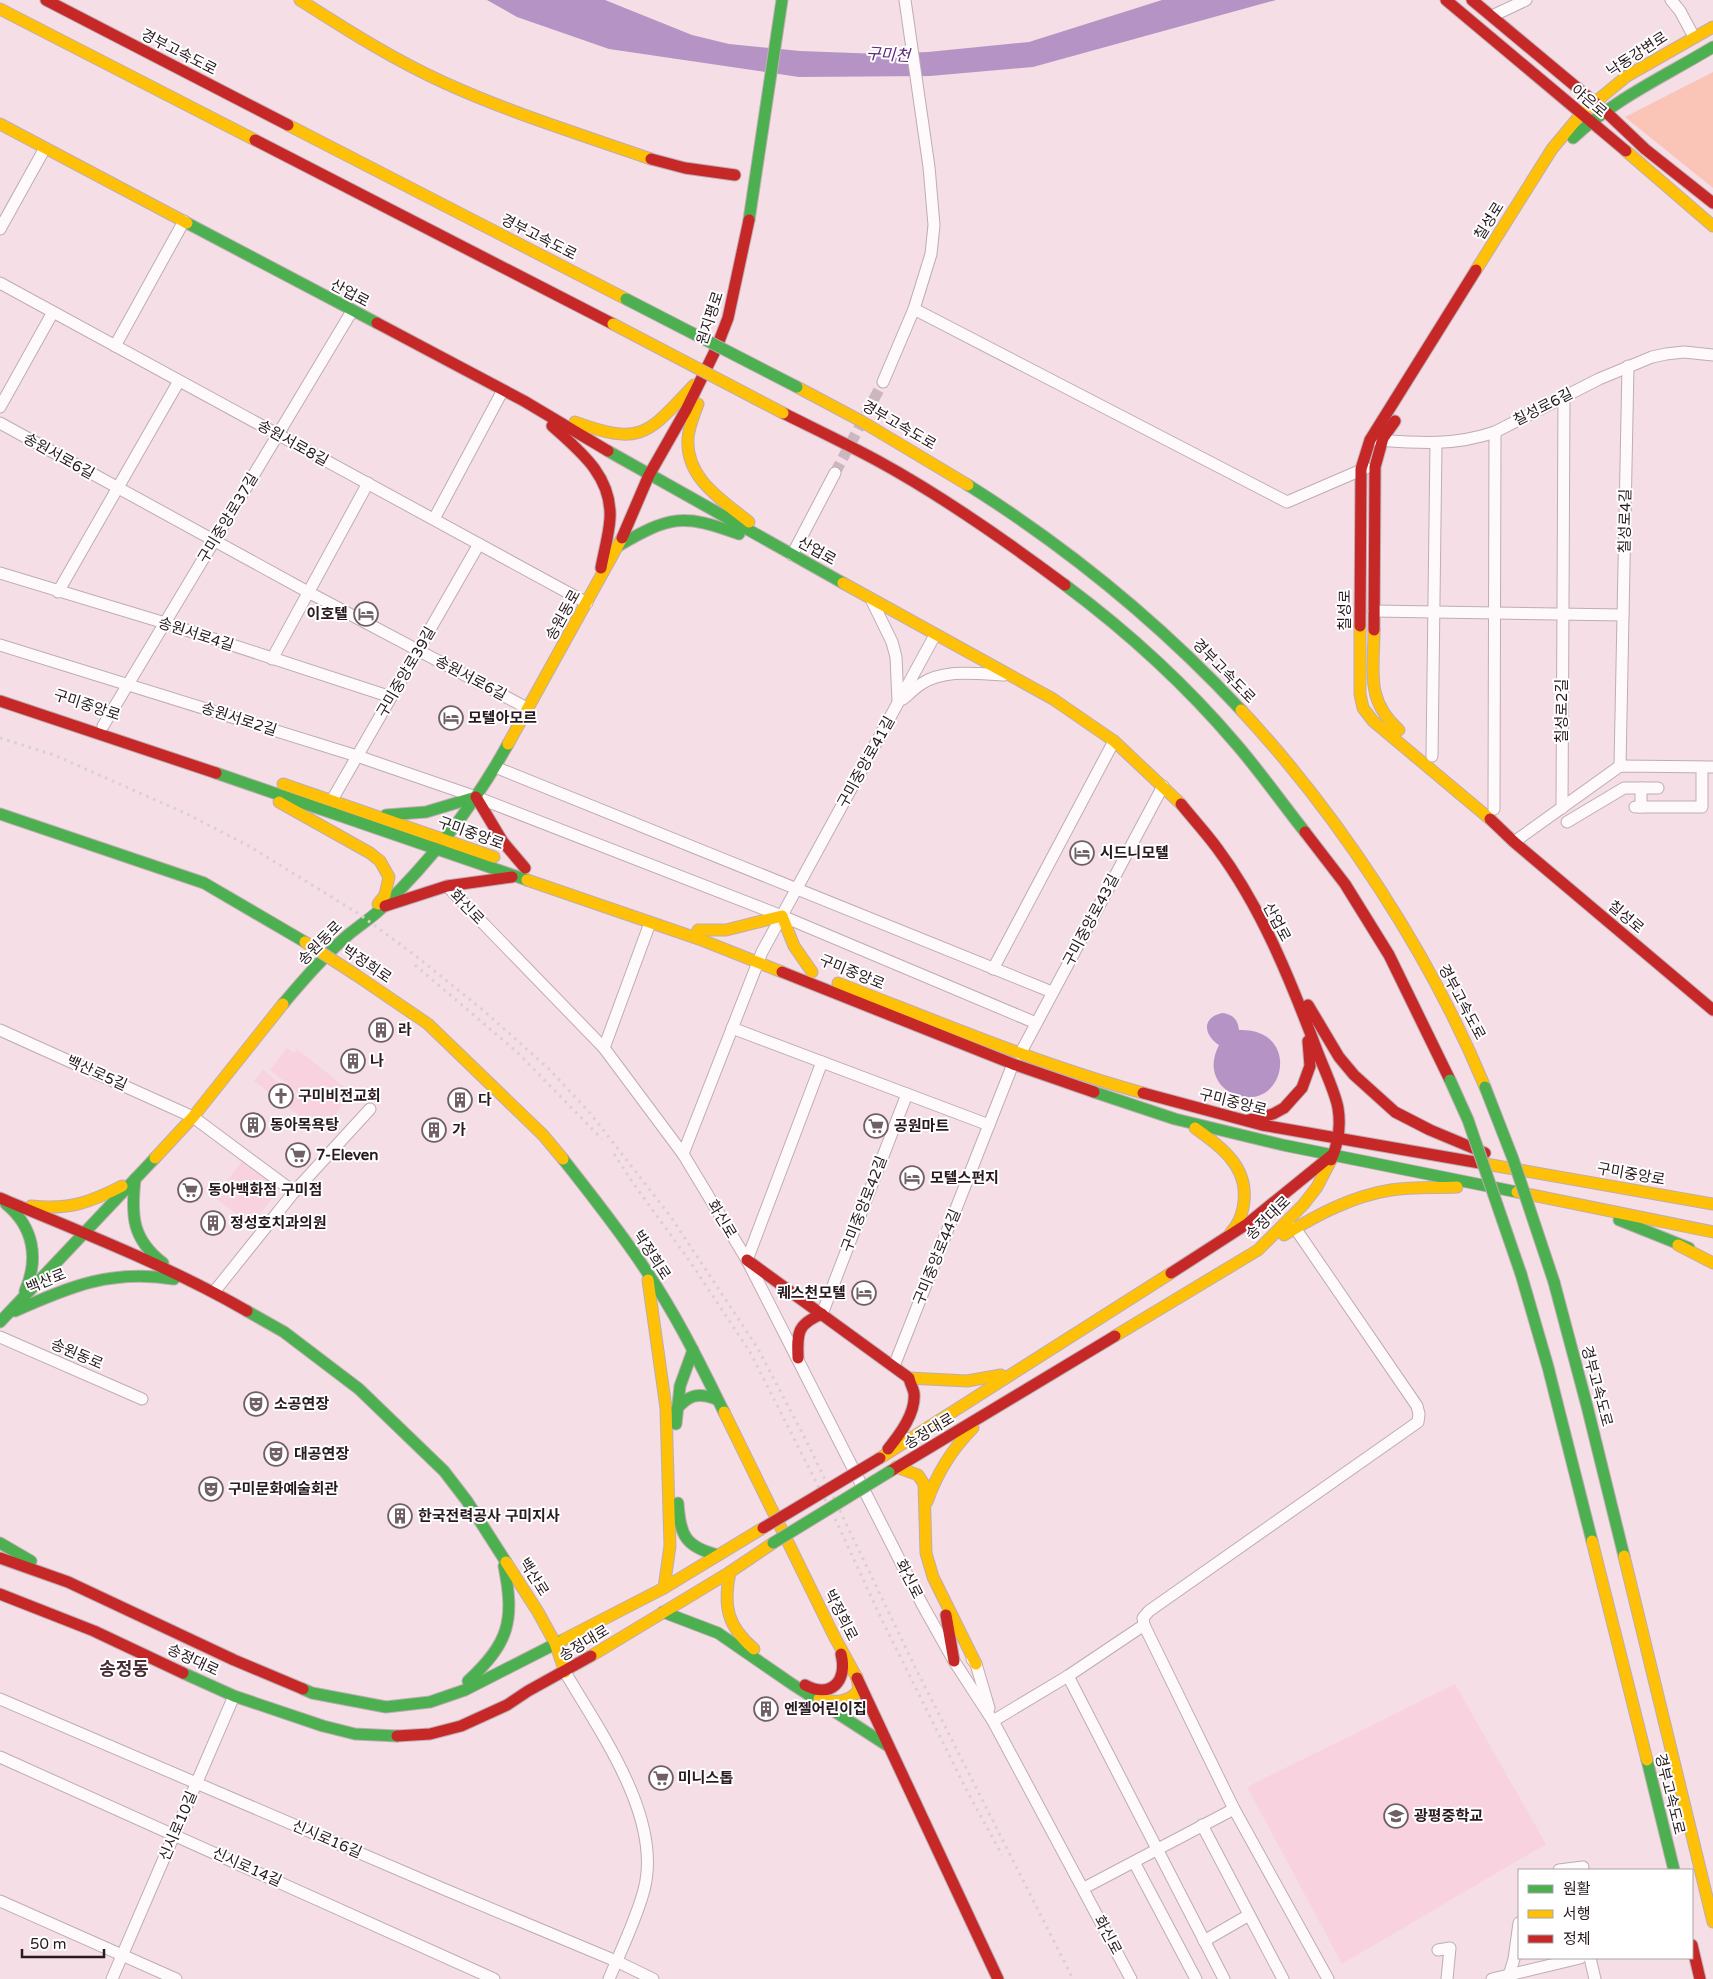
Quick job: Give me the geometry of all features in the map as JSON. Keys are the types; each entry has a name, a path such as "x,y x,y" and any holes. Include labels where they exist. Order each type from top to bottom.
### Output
{"main road":[{"name":"경부고속도로","path":"46,0 797,387 898,441 958,477 1028,524 1102,579 1150,619 1204,670 1260,730 1307,787 1347,841 1416,946 1472,1052 1513,1159 1554,1282 1587,1406 1713,1922"},
{"path":"300,0 386,53 445,83 521,114 664,163 734,175"},
{"name":"원지평로","path":"649,475 708,368 726,324 746,240 782,0"},
{"name":"야은로","path":"1446,0 1582,113 1713,226"},
{"name":"야은로","path":"1472,0 1605,111 1645,149 1713,203"},
{"name":"경부고속도로","path":"0,9 878,461 941,498 1005,540 1072,590 1137,644 1191,694 1238,746 1345,884 1389,955 1468,1120 1521,1274 1548,1367 1674,1869"},
{"name":"낙동강변로","path":"1582,113 1627,76 1713,27"},
{"name":"낙동강변로","path":"1591,121 1630,94 1713,46"},
{"name":"칠성로","path":"1582,113 1552,148 1370,440 1361,469 1360,694 1363,708 1373,721 1488,817 1518,838 1713,997"},
{"name":"칠성로","path":"1591,121 1565,147 1383,441 1375,468 1374,692 1377,706 1387,720 1494,808 1518,838 1713,1010"},
{"name":"산업로","path":"0,124 503,390 649,475 1053,700 1114,741 1163,786 1195,820 1217,848 1240,883 1272,943 1307,1024 1338,1107 1340,1120 1332,1155"},
{"path":"524,402 601,432 622,436 632,435 656,424 708,368"},
{"path":"708,368 687,442 693,470 705,485 782,549"},
{"path":"524,402 593,464 602,476 609,498 610,512 599,581"},
{"name":"송원동로","path":"0,1322 193,1117 296,988 347,936 383,907 446,840 495,767 599,581 618,546 649,475"},
{"path":"618,546 658,526 694,520 782,549"},
{"name":"구미중앙로","path":"0,693 332,800 698,930 1013,1064 1175,1119 1332,1155 1713,1232"},
{"name":"구미중앙로","path":"0,701 245,783 650,923 760,958 812,972 1020,1054 1085,1076 1244,1121 1337,1139 1713,1204"},
{"path":"245,783 370,853 386,869 389,877 385,895 378,905 347,936"},
{"path":"376,815 426,812 476,797 503,842 525,868"},
{"name":"박정희로","path":"0,814 204,883 305,942 428,1024 544,1135 604,1210 648,1273 694,1350 834,1636 857,1677 998,1979"},
{"path":"383,907 447,886 515,876"},
{"path":"698,930 726,930 782,916 792,945 800,959 812,972"},
{"path":"1272,943 1339,1058 1374,1094 1395,1112 1430,1130 1528,1172"},
{"path":"1244,1121 1284,1108 1302,1088 1310,1066 1307,1024"},
{"path":"1175,1119 1192,1127 1217,1144 1239,1171 1245,1186 1242,1214 1236,1228 1202,1253"},
{"name":"송정대로","path":"0,1594 94,1631 234,1696 323,1726 355,1734 407,1737 430,1734 461,1726 508,1705 565,1672 730,1572 773,1543 893,1469 1258,1250 1280,1231 1309,1198 1323,1176 1332,1155"},
{"name":"송정대로","path":"0,1558 68,1582 234,1660 312,1694 386,1707 430,1702 465,1690 664,1588 880,1458 1262,1213 1302,1177 1332,1155"},
{"path":"0,1199 38,1206 71,1208 90,1204 135,1179"},
{"name":"백산로","path":"135,1179 132,1204 133,1223 138,1235 146,1248 160,1260 198,1284"},
{"path":"1258,1250 1324,1212 1373,1193 1422,1188 1484,1186"},
{"path":"1693,1200 1713,1198"},
{"name":"백산로","path":"0,1199 84,1233 214,1292 284,1332 359,1389 444,1471 468,1501 538,1612 555,1643 565,1672"},
{"name":"백산로","path":"0,1199 10,1206 27,1230 32,1240 33,1254 33,1270 30,1280 24,1293 8,1314"},
{"path":"1589,1207 1678,1245 1713,1263"},
{"path":"1678,1245 1713,1253"},
{"path":"747,1260 909,1378 914,1394 912,1406 896,1439 880,1458"},
{"path":"648,1273 671,1409 670,1546 664,1588"},
{"name":"백산로","path":"8,1314 69,1287 104,1277 140,1275 168,1277 198,1284"},
{"path":"798,1358 797,1332 804,1323 822,1314"},
{"path":"694,1350 679,1369 670,1389 679,1517 683,1535 690,1545 702,1552 718,1555"},
{"path":"909,1378 978,1380 996,1376 1020,1367"},
{"path":"671,1409 685,1398 695,1395 702,1394 716,1398"},
{"path":"925,1508 939,1469 963,1438 992,1411"},
{"path":"893,1469 918,1475 924,1484 926,1552 933,1577 976,1664"},
{"path":"0,1543 68,1582"},
{"path":"454,1694 487,1665 506,1633 510,1616 509,1589 500,1551"},
{"path":"730,1572 726,1591 726,1610 730,1621 747,1644 889,1747"},
{"path":"943,1596 954,1661"},
{"path":"663,1612 718,1633 814,1694 834,1702 850,1699 858,1690 857,1677"},
{"path":"814,1694 831,1688 842,1678 844,1671 843,1660 834,1636"},
{"path":"1693,1949 1700,1979"}],"street":[{"path":"1489,14 1526,0"},
{"path":"1671,0 1680,10 1694,37"},
{"path":"883,382 914,309 931,254 934,225 926,147 905,3"},
{"path":"0,229 44,148"},
{"path":"115,346 184,221"},
{"name":"송원서로8길","path":"0,283 587,602"},
{"path":"914,309 1287,502 1361,469 1375,468"},
{"name":"구미중앙로37길","path":"103,726 352,310"},
{"path":"0,407 53,312"},
{"name":"칠성로6길","path":"1370,440 1436,444 1458,442 1495,432 1564,396 1628,366 1666,354 1684,352 1713,355"},
{"name":"칠성로4길","path":"1623,615 1628,366"},
{"path":"58,592 179,381"},
{"path":"434,519 503,390"},
{"path":"1562,614 1564,396"},
{"name":"송원서로6길","path":"0,423 308,592 527,708"},
{"path":"1494,808 1495,432"},
{"path":"1432,756 1436,444"},
{"path":"792,555 836,473"},
{"path":"272,659 368,483"},
{"name":"구미중앙로39길","path":"332,800 479,544"},
{"name":"송원서로4길","path":"0,573 165,623 391,697"},
{"path":"871,599 892,642 896,657 898,703"},
{"path":"1374,611 1623,615 1620,766"},
{"name":"칠성로2길","path":"1562,614 1562,808"},
{"name":"구미중앙로41길","path":"760,958 935,635"},
{"name":"송원서로2길","path":"0,645 357,756 476,797"},
{"path":"898,703 922,683 937,677 959,674 1007,675"},
{"path":"993,968 1114,741"},
{"path":"1518,838 1620,766 1707,767 1708,808 1638,808 1641,788"},
{"path":"495,767 1052,992"},
{"name":"구미중앙로43길","path":"1020,1054 1163,786"},
{"path":"1567,822 1624,788 1658,788"},
{"path":"476,797 782,916 1036,1023"},
{"name":"화신로","path":"447,886 604,1048 683,1154 747,1260 922,1604 954,1661 993,1721 1131,1979"},
{"path":"604,1048 650,923"},
{"path":"683,1154 760,958"},
{"path":"732,1028 989,1125"},
{"name":"백산로5길","path":"0,1030 193,1117"},
{"path":"747,1260 822,1062"},
{"name":"구미중앙로44길","path":"894,1366 1013,1064"},
{"name":"구미중앙로42길","path":"822,1314 907,1094"},
{"path":"214,1292 294,1192 370,1109"},
{"path":"193,1117 294,1192"},
{"path":"1295,1228 1417,1406 1420,1414 1418,1422 1149,1611 1143,1618 1144,1626 1234,1809 1328,1979"},
{"name":"송원동로","path":"0,1337 142,1399"},
{"name":"화신로","path":"922,1604 960,1642 976,1664 993,1721"},
{"path":"993,1721 1068,1676 1144,1626"},
{"name":"백산로","path":"565,1672 621,1769 645,1836 647,1863 644,1889 609,1979"},
{"path":"1068,1676 1224,1979"},
{"name":"신시로10길","path":"112,1979 234,1696"},
{"name":"신시로16길","path":"0,1699 616,1961 653,1979"},
{"name":"신시로14길","path":"0,1756 494,1979"},
{"path":"1084,1888 1234,1809"},
{"path":"1202,1825 1283,1979"},
{"path":"1134,1862 1196,1979"},
{"path":"1567,1869 1583,1867"},
{"path":"0,1901 176,1979"},
{"path":"1204,1941 1249,1915"},
{"path":"1508,1978 1514,1959 1518,1930"},
{"path":"1438,1950 1450,1948 1447,1979"},
{"path":"1492,1979 1508,1978 1576,1959"},
{"path":"1590,1959 1595,1979"}],"shaded area":[{"path":"1713,72 1713,188 1625,117"},
{"path":"287,1048 294,1053 297,1049 352,1093 321,1133 288,1107 299,1093 270,1070"},
{"path":"263,1070 292,1094 284,1104 254,1081"},
{"path":"242,1161 279,1190 251,1225 214,1197"},
{"name":"광평중학교","path":"1455,1684 1546,1844 1342,1964 1247,1787"}],"water":[{"name":"구미천","path":"487,0 605,0 692,35 729,44 800,51 880,54 928,52 1029,42 1162,0 1276,0 1033,67 930,76 799,77 609,49 517,17"},
{"path":"1222,1013 1234,1018 1239,1030 1259,1033 1272,1041 1279,1053 1280,1067 1276,1080 1268,1090 1256,1097 1240,1096 1227,1091 1215,1075 1215,1055 1219,1045 1210,1036 1207,1027 1215,1015"}],"tunnel":[{"path":"835,473 883,382"}],"railway":[{"path":"0,738 54,755 185,813 249,846 359,914 416,956 484,1011 549,1069 590,1113 671,1217 757,1347 807,1442 915,1667 1073,1979"},
{"path":"415,965 517,1052 602,1139"},
{"path":"614,1154 691,1263 750,1352 837,1523 881,1618 966,1789 1002,1855"}],"traffic: fast":[{"path":"749,220 782,0"},
{"path":"1573,138 1605,111 1713,47"},
{"path":"187,223 377,323"},
{"path":"626,299 797,387"},
{"path":"608,451 843,583"},
{"path":"968,485 1041,534 1112,588 1178,647 1241,710"},
{"path":"618,546 664,523 677,521 703,523 739,534"},
{"path":"1065,585 1156,660 1198,702 1246,756 1305,832"},
{"path":"283,1004 331,951 380,910 419,869 452,830 482,788 508,744"},
{"path":"216,773 527,880"},
{"path":"386,815 426,812 476,797"},
{"path":"0,814 204,883 305,942"},
{"path":"1450,1080 1468,1120 1521,1274"},
{"path":"1485,1087 1513,1159 1554,1282"},
{"path":"1094,1092 1175,1119 1283,1145 1517,1192"},
{"path":"0,1322 155,1158"},
{"path":"563,1159 617,1228 658,1289 688,1340 724,1412"},
{"path":"135,1179 133,1204 139,1236 163,1263"},
{"path":"6,1204 23,1223 31,1244 33,1255 32,1267 25,1291"},
{"path":"1619,1220 1689,1248"},
{"path":"1521,1274 1548,1367 1592,1541"},
{"path":"15,1311 74,1287 111,1278 152,1276 174,1279"},
{"path":"1554,1282 1624,1556"},
{"path":"247,1311 284,1332 359,1389 444,1471 467,1501 506,1562"},
{"path":"676,1424 680,1386 693,1350"},
{"path":"676,1410 685,1401 694,1396 699,1395 716,1399"},
{"path":"773,1543 889,1472"},
{"path":"678,1503 680,1524 686,1538 698,1548 718,1555"},
{"path":"0,1543 31,1561"},
{"path":"468,1681 492,1655 506,1630 509,1602 504,1566"},
{"path":"663,1612 718,1633 792,1684 888,1746"},
{"path":"303,1689 312,1693 386,1707 430,1702 465,1690 563,1640"},
{"path":"183,1673 234,1696 323,1726 355,1734 397,1736"},
{"path":"1647,1760 1674,1869"}],"traffic: slow":[{"path":"300,0 389,55 445,83 521,114 651,159"},
{"path":"0,9 255,140"},
{"path":"1476,270 1552,149 1582,113 1627,76 1713,27"},
{"path":"0,124 187,223"},
{"path":"288,125 626,299"},
{"path":"1626,151 1713,226"},
{"path":"613,324 783,413"},
{"path":"575,422 616,434 630,434 643,431 666,415 694,385"},
{"path":"797,387 861,421 968,485"},
{"path":"698,404 688,438 692,465 707,487 749,522"},
{"path":"508,744 622,538"},
{"path":"843,583 1053,699 1114,741 1181,804"},
{"path":"1360,626 1360,694 1363,708 1373,721 1490,819"},
{"path":"1374,630 1373,672 1376,696 1388,719 1399,730"},
{"path":"1241,710 1313,794 1379,888 1437,987 1463,1037 1485,1087"},
{"path":"283,784 494,857"},
{"path":"279,802 370,853 380,861 389,877 385,895 378,904"},
{"path":"527,880 699,939 782,972"},
{"path":"698,930 726,930 782,916 794,946 812,972"},
{"path":"305,942 356,975"},
{"path":"356,975 428,1024 543,1135 563,1159"},
{"path":"838,983 1027,1056 1143,1093"},
{"path":"155,1158 193,1117 283,1004"},
{"path":"1195,1128 1225,1152 1233,1161 1243,1182 1242,1212 1231,1232"},
{"path":"1115,1336 1258,1250 1303,1205 1317,1187 1331,1160"},
{"path":"1480,1163 1713,1204"},
{"path":"31,1206 57,1207 78,1204 122,1186"},
{"path":"1284,1235 1335,1207 1362,1197 1408,1188 1457,1187"},
{"path":"1517,1192 1713,1232"},
{"path":"1678,1245 1713,1263"},
{"path":"880,1458 1171,1273"},
{"path":"648,1280 666,1408 670,1546 664,1588"},
{"path":"909,1378 967,1381 1001,1375"},
{"path":"724,1412 834,1636 857,1678"},
{"path":"927,1502 945,1462 973,1428"},
{"path":"896,1467 918,1475 924,1484 926,1553 933,1577 976,1664"},
{"path":"563,1640 664,1588 763,1528"},
{"path":"1592,1541 1647,1760"},
{"path":"591,1656 730,1572 773,1543"},
{"path":"1624,1556 1713,1922"},
{"path":"506,1562 555,1643 565,1672"},
{"path":"730,1572 727,1595 729,1615 738,1632 754,1649"},
{"path":"819,1699 830,1701 846,1700 859,1690 857,1677"}],"traffic: jam":[{"path":"46,0 288,125"},
{"path":"1446,0 1626,151"},
{"path":"1472,0 1605,111 1645,149 1713,203"},
{"path":"255,140 613,324"},
{"path":"651,159 685,168 735,175"},
{"path":"622,538 649,475 686,410 716,349 728,318 749,220"},
{"path":"1360,626 1361,469 1370,440 1476,270"},
{"path":"377,323 524,401 608,451"},
{"path":"783,413 866,455 927,489 997,535 1065,585"},
{"path":"1374,630 1375,467 1383,438 1395,421"},
{"path":"552,426 583,455 600,477 606,489 610,518 601,568"},
{"path":"0,701 216,773"},
{"path":"476,797 503,842 525,868"},
{"path":"1181,804 1213,842 1247,894 1261,919 1296,996 1331,1086 1339,1115 1337,1141 1331,1160"},
{"path":"1490,819 1514,842 1713,1010"},
{"path":"1305,832 1345,884 1389,955 1450,1080"},
{"path":"385,906 447,886 512,877"},
{"path":"782,972 1013,1064 1094,1092"},
{"path":"1308,1005 1339,1057 1354,1075 1395,1112 1430,1130 1485,1153"},
{"path":"1248,1120 1273,1114 1284,1108 1302,1088 1310,1066 1308,1041"},
{"path":"1143,1093 1262,1125 1480,1163"},
{"path":"1171,1273 1247,1224 1332,1155"},
{"path":"0,1198 94,1237 187,1279 247,1311"},
{"path":"747,1260 909,1378 914,1393 910,1416 888,1449"},
{"path":"798,1358 800,1330 808,1322 822,1314"},
{"path":"889,1472 1115,1336"},
{"path":"763,1528 880,1458"},
{"path":"0,1558 68,1582 234,1660 303,1689"},
{"path":"0,1594 94,1631 183,1673"},
{"path":"946,1615 954,1661"},
{"path":"805,1685 823,1690 835,1685 840,1679 842,1672 841,1654"},
{"path":"397,1736 430,1734 461,1726 507,1705 528,1691 591,1656"},
{"path":"857,1678 998,1979"},
{"path":"1693,1949 1700,1979"}],"place":[{"name":"이호텔","path":"366,614"},
{"name":"모텔아모르","path":"451,718"},
{"name":"시드니모텔","path":"1082,853"},
{"name":"라","path":"381,1030"},
{"name":"나","path":"353,1061"},
{"name":"구미비전교회","path":"281,1096"},
{"name":"다","path":"460,1100"},
{"name":"동아목욕탕","path":"253,1125"},
{"name":"공원마트","path":"876,1126"},
{"name":"가","path":"434,1130"},
{"name":"7-Eleven","path":"298,1155"},
{"name":"모텔스펀지","path":"912,1178"},
{"name":"동아백화점 구미점","path":"190,1190"},
{"name":"정성호치과의원","path":"213,1223"},
{"name":"퀘스천모텔","path":"864,1293"},
{"name":"소공연장","path":"256,1404"},
{"name":"대공연장","path":"276,1454"},
{"name":"구미문화예술회관","path":"211,1489"},
{"name":"한국전력공사 구미지사","path":"400,1516"},
{"name":"엔젤어린이집","path":"766,1709"},
{"name":"미니스톱","path":"661,1778"},
{"name":"광평중학교","path":"1396,1816"}],"district":[{"name":"송정동","path":"124,1669"}]}
